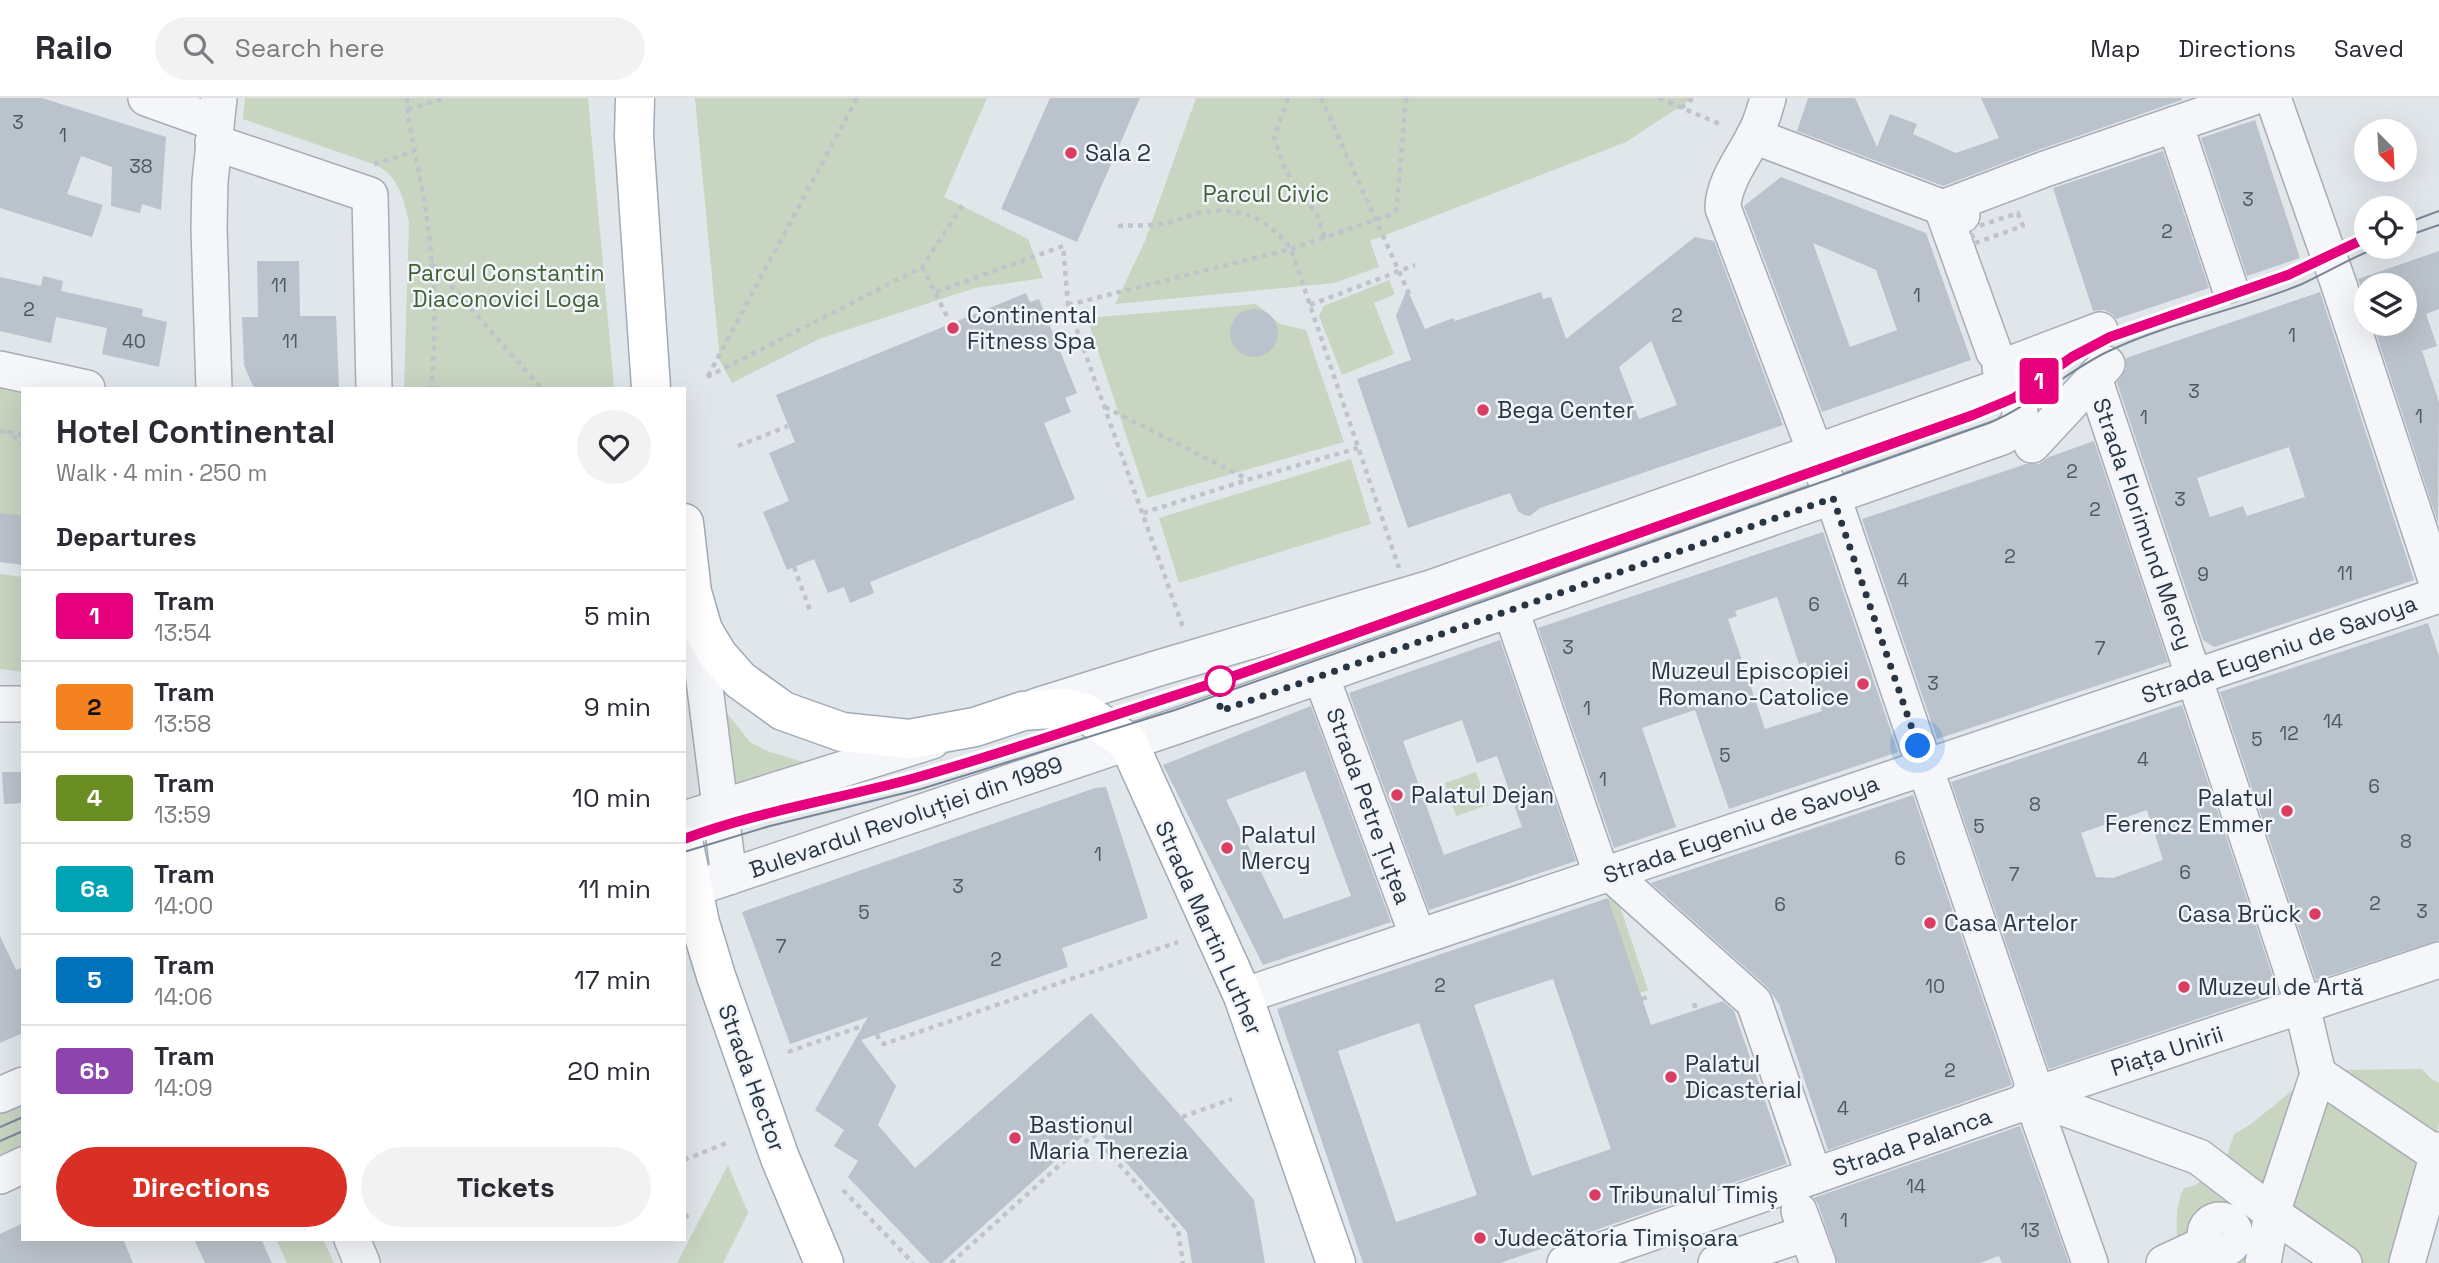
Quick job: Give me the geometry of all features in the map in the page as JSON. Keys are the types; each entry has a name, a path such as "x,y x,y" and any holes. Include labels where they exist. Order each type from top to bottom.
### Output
{"main road":[{"path":"628,98 634,137 651,387"},
{"path":"634,137 636,98"},
{"path":"686,537 695,602 704,631 718,655 740,680 783,711 842,732 888,738 921,737 975,727 1023,711"},
{"name":"Strada Martin Luther","path":"1023,711 1057,708 1080,711 1128,742 1243,996 1336,1263"},
{"name":"Strada Hector","path":"686,863 689,890 756,1092 794,1194 824,1263"}],"street":[{"path":"146,98 216,121 370,195 374,387"},
{"path":"1768,98 1754,136 1724,197 1727,220 1833,498 2032,1081 2025,1100 2090,1263"},
{"path":"1960,222 2045,169 2251,98"},
{"path":"2273,98 2339,285 2439,589"},
{"path":"215,387 209,228 216,121"},
{"path":"2175,124 2229,285"},
{"path":"1754,136 1960,222"},
{"path":"1960,222 1997,360 2101,356"},
{"path":"2032,444 2101,356"},
{"name":"Strada Florimund Mercy","path":"2101,356 2195,677 2300,998"},
{"path":"0,369 82,387"},
{"name":"Bulevardul Revoluției din 1989","path":"689,890 1321,676 2009,434 2020,420 2018,403 2005,391 1991,390 1815,452"},
{"path":"1023,711 1162,667 1431,589 1815,452"},
{"name":"Strada Eugeniu de Savoya","path":"1243,996 2439,595"},
{"path":"695,602 729,877"},
{"path":"1515,622 1606,875 1754,1002 1802,1180 1813,1248 1716,1263"},
{"name":"Strada Petre Țuțea","path":"1321,676 1418,937"},
{"path":"0,704 21,704"},
{"path":"686,818 975,727"},
{"name":"Piața Unirii","path":"2025,1100 2300,998 2439,960"},
{"path":"2263,1263 2273,1213 2318,1074 2300,998"},
{"path":"2318,1074 2439,1154 2407,1263"},
{"path":"0,1095 21,1086"},
{"path":"2025,1100 2199,1157 2344,1263"},
{"name":"Strada Palanca","path":"1564,1263 2025,1100"},
{"path":"0,1176 21,1166"},
{"path":"2164,1263 2273,1213"},
{"path":"353,1241 362,1263"}],"path":[{"path":"407,98 413,152 421,182 435,306 431,387"},
{"path":"408,109 446,98"},
{"path":"857,98 707,377 922,267 964,203"},
{"path":"1288,98 1274,137 1285,170 1317,215 1325,238"},
{"path":"1321,98 1410,296"},
{"path":"1068,305 1291,250 1390,215 1396,209 1406,98"},
{"path":"1659,98 1722,125"},
{"path":"1681,108 1693,98"},
{"path":"1118,226 1167,223 1200,213 1230,210 1261,220 1278,233 1291,250 1402,575"},
{"path":"1960,222 2023,226 2018,213"},
{"path":"936,292 1063,246 1068,305 1187,637"},
{"path":"430,263 540,387"},
{"path":"1310,305 1415,265"},
{"path":"922,267 951,324"},
{"path":"1104,407 1247,480"},
{"path":"738,446 788,426"},
{"path":"0,431 21,435"},
{"path":"9,432 21,443"},
{"path":"1143,513 1359,449"},
{"path":"794,567 810,610"},
{"path":"788,1052 869,1024 874,1026 880,1042 884,1044 1178,942"},
{"path":"1642,999 1650,996"},
{"path":"1694,1003 1696,1010"},
{"path":"1182,1117 1232,1099"},
{"path":"951,1263 1093,1135 1178,1230 1183,1263"},
{"path":"686,1159 729,1142"},
{"path":"843,1190 913,1263"},
{"path":"686,1216 690,1215"}],"green space":[{"name":"Parcul Constantin Diaconovici Loga","path":"245,98 588,98 614,387 404,387 409,222 394,180 373,164 243,119"},
{"path":"695,98 987,98 944,197 1028,239 1043,278 975,288 819,339 732,383 720,361"},
{"name":"Parcul Civic","path":"1196,98 1693,98 1626,142 1370,241 1379,267 1334,283 1115,304 1145,241"},
{"path":"1389,280 1395,294 1374,303 1394,354 1342,375 1319,316 1324,306"},
{"path":"1256,304 1280,324 1306,330 1344,442 1147,498 1087,318"},
{"path":"0,369 22,387 21,517 0,513"},
{"path":"1351,459 1371,524 1179,583 1159,518"},
{"path":"0,574 21,577 21,672 0,669"},
{"path":"722,707 750,742 767,751 813,765 729,791"},
{"path":"1476,772 1488,805 1456,816 1445,783"},
{"path":"1616,895 1648,990 1640,993 1608,898"},
{"path":"2422,1069 2439,1083 2439,1123 2436,1138 2337,1070"},
{"path":"2320,1083 2421,1151 2400,1263 2354,1263 2289,1217"},
{"path":"2299,1085 2273,1197 2227,1156 2234,1134 2251,1124"},
{"path":"21,1094 21,1159 0,1169 0,1103"},
{"path":"728,1165 748,1213 723,1263 677,1263"},
{"path":"2211,1173 2255,1214 2238,1222 2224,1214 2214,1216 2208,1219 2200,1231 2177,1241 2178,1207 2184,1188 2196,1185"},
{"path":"2258,1224 2256,1263 2187,1263 2227,1252 2238,1241 2241,1232"},
{"path":"277,1241 324,1241 334,1263 287,1263"}],"building":[{"path":"0,98 42,98 166,137 161,210 142,204 140,213 111,206 112,167 81,156 67,194 103,205 92,237 0,208"},
{"name":"Sala 2","path":"1050,98 1140,98 1077,242 1001,209"},
{"path":"1808,98 1855,98 1877,147 1890,114 1917,124 1913,134 1956,153 1999,138 1981,98 2182,100 1943,186 1797,131"},
{"path":"2255,120 2300,258 2247,276 2201,138"},
{"path":"2163,151 2209,288 2116,319 2104,310 2093,311 2053,188"},
{"path":"1781,177 1926,233 1971,360 1822,412 1744,206","holes":["1813,243 1876,270 1897,330 1850,347"]},
{"path":"1695,237 1714,241 1783,425 1540,508 1530,516 1518,511 1510,493 1408,528 1357,379 1411,360 1396,316 1407,289 1425,329 1541,292 1543,299 1551,297 1566,339","holes":["1651,341 1677,405 1639,419 1619,367"]},
{"path":"2439,251 2439,309 2426,314 2437,346 2422,351 2439,402 2438,523 2377,336 2417,336 2417,273 2375,273"},
{"path":"257,261 299,261 300,316 336,316 339,387 254,387 244,365 242,317 258,317"},
{"path":"43,276 63,281 61,291 143,309 142,316 167,322 159,367 102,354 107,328 56,317 51,343 0,331 0,277 41,286"},
{"path":"2320,292 2414,580 2214,647 2203,640 2117,383 2126,369 2126,358","holes":["2289,447 2305,497 2247,516 2243,506 2210,517 2197,478"]},
{"path":"1026,293 1030,302 1039,299 1077,393 1065,398 1071,412 1044,423 1075,499 870,582 874,593 850,603 844,587 828,593 814,559 787,570 763,512 789,501 769,453 795,442 776,395"},
{"path":"1254,309 1271,316 1278,333 1271,350 1254,357 1237,350 1230,333 1237,316"},
{"path":"2094,441 2168,662 1937,739 1862,519 2026,464 2039,464 2049,457"},
{"path":"0,513 21,516 21,565 0,562"},
{"path":"1823,532 1898,752 1729,809 1695,710 1668,719 1642,728 1676,827 1614,848 1538,628","holes":["1777,597 1799,664 1806,662 1822,711 1765,729 1728,619 1737,616 1735,611"]},
{"path":"2428,623 2439,656 2439,940 2316,980 2220,692"},
{"name":"Palatul Dejan","path":"1500,640 1576,861 1429,910 1349,693","holes":["1462,720 1477,763 1497,756 1522,827 1444,855 1403,741"]},
{"path":"2182,705 2278,992 2049,1069 1951,782","holes":["2147,810 2163,860 2113,878 2096,877 2081,833"]},
{"name":"Palatul Mercy","path":"1311,706 1391,922 1263,965 1163,765","holes":["1305,771 1351,896 1284,919 1226,800"]},
{"path":"2,772 21,772 21,803 4,804"},
{"path":"1106,787 1148,918 1062,948 1068,967 861,1040 896,1086 878,1125 915,1168 1091,1013 1254,1200 1265,1263 1192,1263 1187,1232 1094,1126 942,1263 930,1263 848,1177 858,1161 834,1146 844,1130 815,1110 868,1017 790,1044 742,912 1095,788"},
{"path":"1913,795 2012,1085 1828,1150 1779,1004 1767,987 1651,883"},
{"name":"Palatul Dicasterial","path":"1608,898 1651,1025 1723,1001 1734,1011 1787,1164 1500,1263 1363,1263 1277,1009","holes":["1553,979 1611,1149 1532,1176 1474,1005","1419,1023 1477,1195 1396,1222 1338,1051"]},
{"path":"0,936 16,970 21,968 21,1034 0,1043"},
{"path":"2020,1126 2069,1263 2002,1263 1999,1256 1980,1263 1838,1263 1818,1204 1813,1198"},
{"path":"21,1224 21,1241 124,1241 133,1263 0,1263 0,1234"},
{"path":"195,1241 262,1241 272,1263 205,1263"}],"tram line":[{"path":"2417,219 2439,211"},
{"path":"2417,233 2439,225"},
{"name":"1","path":"686,838 767,813 917,777 1099,721 1220,681 1973,415 2014,398 2072,357 2110,337 2288,275 2354,243"},
{"path":"686,838 741,821 953,767 1219,681 1973,415 2014,398 2072,357 2103,340 2288,275 2354,244"},
{"path":"686,851 770,826 921,789 1175,710 1989,423 2005,416 2109,351 2156,332 2302,284 2354,258"},
{"path":"0,1127 21,1118"},
{"path":"0,1141 21,1132"}],"place":[{"name":"Sala 2","path":"1071,153"},
{"name":"Continental Fitness Spa","path":"953,328"},
{"name":"Bega Center","path":"1483,410"},
{"name":"Muzeul Episcopiei Romano-Catolice","path":"1863,684"},
{"name":"Palatul Dejan","path":"1397,795"},
{"name":"Palatul Ferencz Emmer","path":"2287,811"},
{"name":"Palatul Mercy","path":"1227,848"},
{"name":"Casa Brück","path":"2315,914"},
{"name":"Casa Artelor","path":"1930,923"},
{"name":"Muzeul de Artă","path":"2184,987"},
{"name":"Palatul Dicasterial","path":"1671,1077"},
{"name":"Bastionul Maria Therezia","path":"1015,1138"},
{"name":"Tribunalul Timiș","path":"1595,1195"},
{"name":"Judecătoria Timișoara","path":"1480,1238"}],"route":[{"path":"1220,681 1220,711 1833,498 1918,746"}]}
